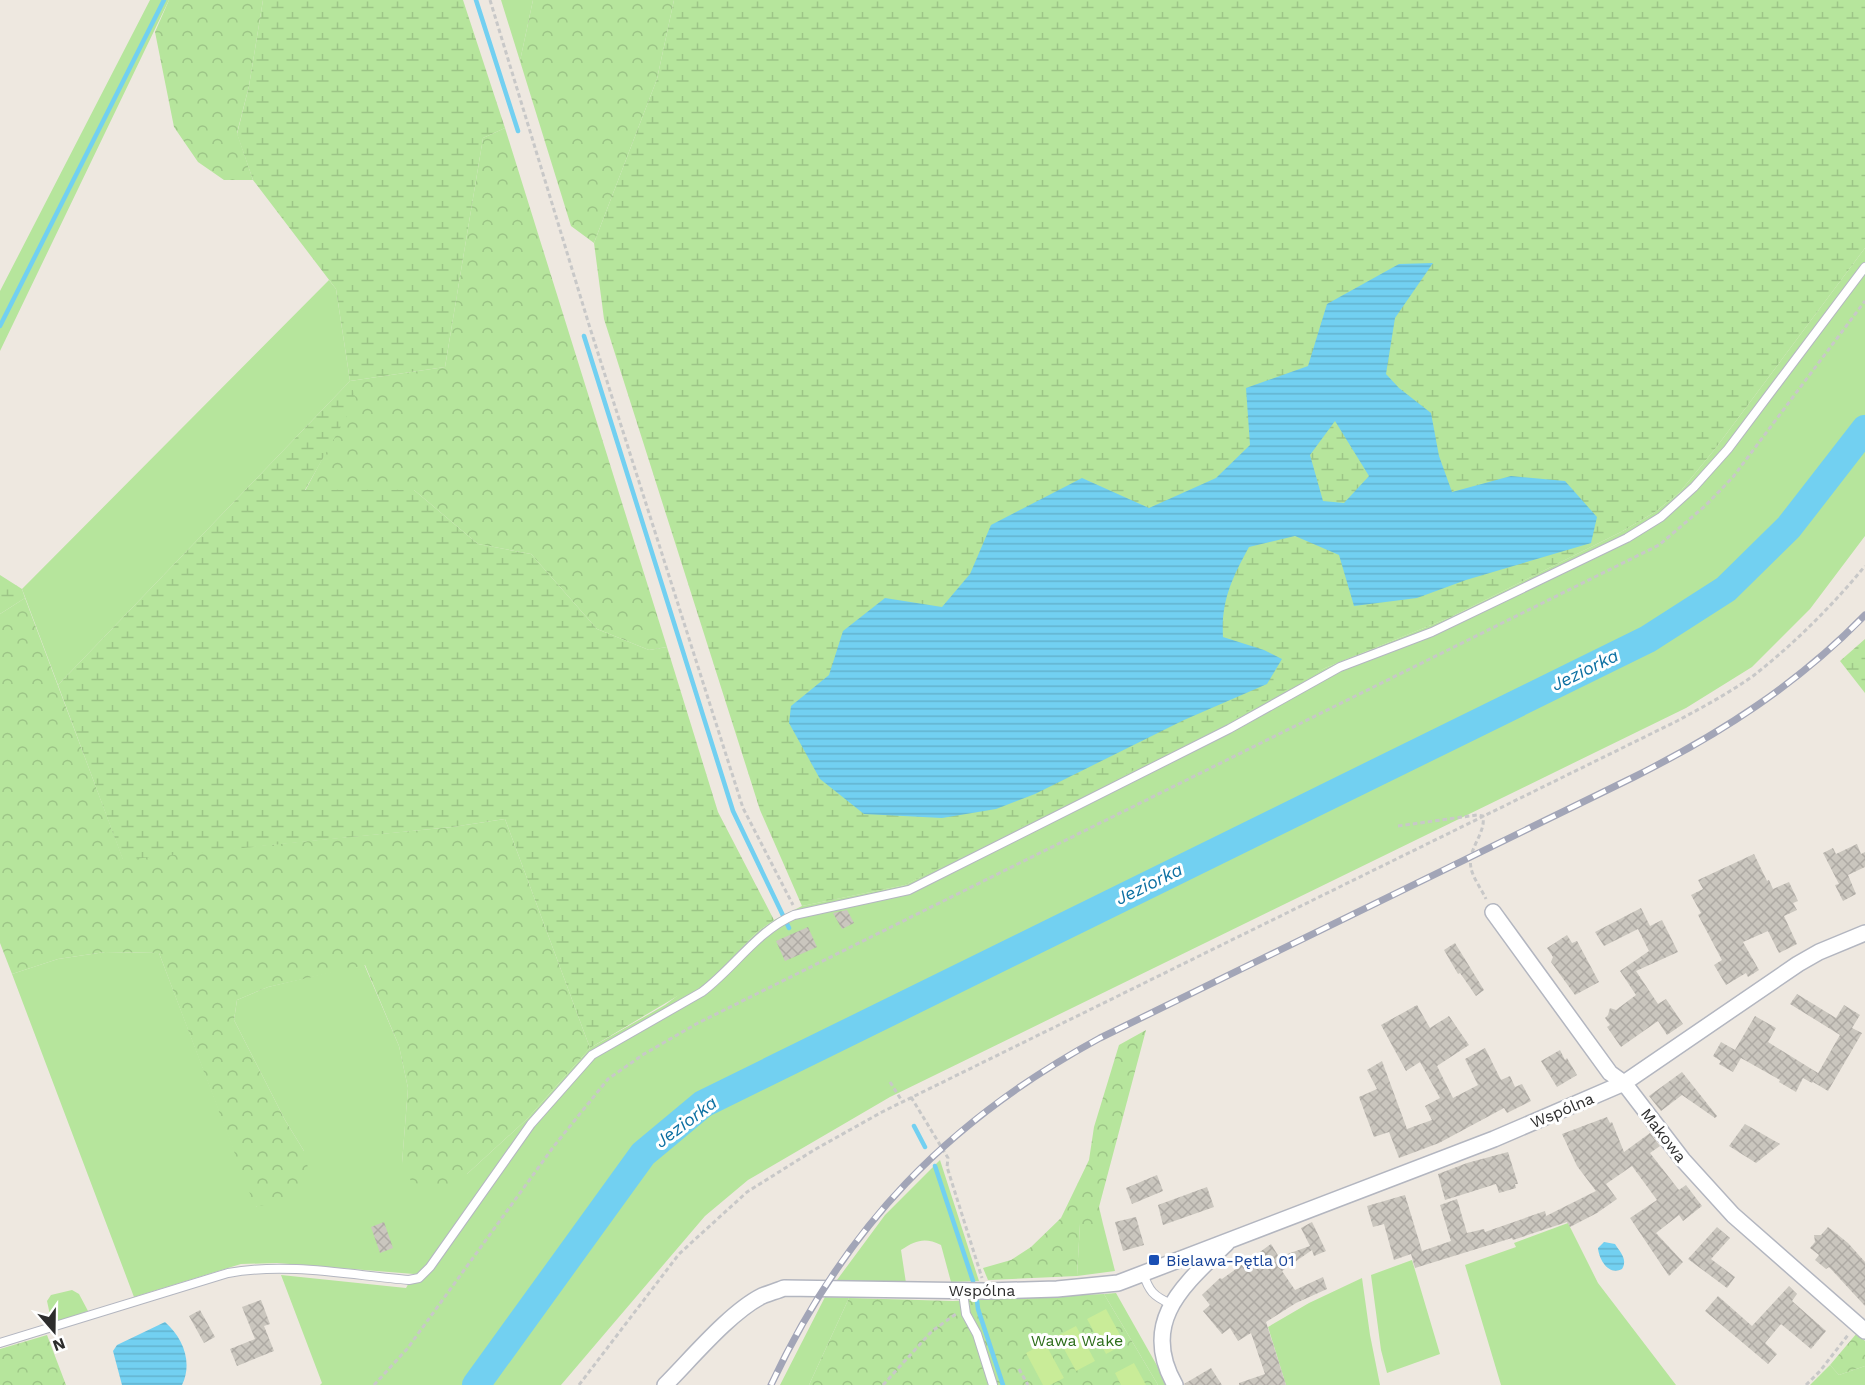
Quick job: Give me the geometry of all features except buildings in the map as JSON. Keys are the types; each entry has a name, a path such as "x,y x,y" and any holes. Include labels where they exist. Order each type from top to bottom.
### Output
{"street":[{"name":"Makowa","path":"1493,912 1610,1073 1623,1083 1683,1160 1733,1215 1861,1328"},
{"name":"Wspólna","path":"665,1385 731,1319 764,1295 790,1288 986,1291 1057,1289 1118,1282 1143,1273 1494,1138 1623,1083 1798,964 1865,933"},
{"name":"Wspólna","path":"1175,1385 1165,1365 1161,1348 1162,1330 1171,1304 1186,1283 1233,1237"}],"lane":[{"path":"0,1343 228,1273 254,1268 278,1268 409,1280 419,1278 430,1267 531,1124 591,1055 702,992 719,979 778,922 797,914 909,890 1229,729 1340,667 1432,632 1627,538 1661,517 1694,488 1721,457 1865,267"},
{"path":"1143,1273 1149,1289 1159,1298 1171,1304"},
{"path":"964,1304 977,1334 993,1385"}],"path":[{"path":"490,0 590,328 743,808 797,914"},
{"path":"374,1385 407,1348 554,1146 608,1079 644,1054 696,1024 1659,545 1698,512 1733,477 1865,301"},
{"path":"579,1385 679,1254 747,1192 824,1145 911,1097 1677,721 1723,696 1753,676 1811,626 1865,566"},
{"path":"1398,826 1477,814 1483,816"},
{"path":"1483,816 1484,822 1473,848 1470,867 1493,912"},
{"path":"890,1082 902,1102"},
{"path":"911,1097 948,1158 947,1167 986,1291"},
{"path":"883,1385 932,1331 964,1304"},
{"path":"1806,1385 1861,1328"},
{"path":"1019,1369 1028,1385"}],"green space":[{"path":"150,0 169,0 0,351 0,291"},
{"path":"169,0 263,0 249,86 237,133 253,180 224,180 198,162 174,127 155,32"},
{"path":"263,0 463,0 505,128 483,138 445,367 350,381 336,289 253,180 237,134 249,86"},
{"path":"501,0 533,0 520,61"},
{"path":"533,0 674,0 657,79 594,243 571,226 520,61"},
{"path":"674,0 1865,0 1865,248 1715,449 1679,493 1655,512 1621,532 1451,617 1325,668 1227,723 905,885 802,906 760,810 604,319 594,243 657,79"},
{"path":"505,128 667,647 649,650 597,629 531,554 478,544 414,490 305,491 328,448 350,381 445,367 483,138"},
{"path":"1865,248 1865,536 1810,609 1752,667 1686,708 890,1097 748,1180 705,1216 561,1385 320,1385 322,1383 281,1275 406,1288 414,1274 277,1263 241,1264 134,1297 12,974 58,959 105,952 159,953 256,1207 304,1151 285,1120 234,1020 237,1000 268,987 364,964 399,1046 408,1088 402,1163 467,1174 527,1119 590,1048 665,1005 740,949 757,932 774,920 802,906 905,885 1325,668 1451,617 1621,532 1655,512 1679,493 1715,449"},
{"path":"329,280 336,289 350,381 58,685 22,589"},
{"path":"350,381 356,400 305,490 414,490 478,544 531,554 597,629 649,650 667,647 718,812 774,920 757,932 718,972 590,1048 505,819 452,827 123,860 58,685"},
{"path":"0,575 22,589 25,598 0,614"},
{"path":"25,598 123,859 452,827 505,819 590,1048 527,1119 467,1174 442,1187 412,1183 402,1163 408,1088 399,1046 365,965 268,987 237,1000 234,1020 285,1120 304,1151 310,1176 287,1198 255,1207 159,953 105,952 58,959 12,974 0,943 0,614"},
{"path":"1865,639 1865,693 1840,661"},
{"path":"1146,1030 1099,1207 1103,1224 1080,1224 1077,1276 988,1280 983,1268 1011,1260 1031,1247 1061,1218 1089,1160 1094,1127 1119,1045"},
{"path":"940,1160 979,1281 951,1282 941,1245 925,1240 901,1250 906,1283 834,1284 885,1215"},
{"path":"1568,1223 1598,1283 1676,1385 1501,1385 1465,1265 1516,1247 1514,1243"},
{"path":"1080,1224 1103,1224 1115,1271 1077,1276"},
{"path":"1412,1260 1440,1354 1387,1373 1381,1350 1371,1275"},
{"path":"1362,1278 1380,1385 1286,1385 1268,1327 1309,1303"},
{"path":"72,1290 79,1294 88,1311 52,1324 47,1301 51,1295"},
{"path":"1116,1293 1168,1385 1158,1385 1104,1294"},
{"name":"Wawa Wake","path":"1104,1294 1158,1385 809,1385 849,1298 953,1301"},
{"path":"825,1297 849,1298 809,1385 780,1385"},
{"path":"1106,1309 1125,1344 1106,1354 1087,1319"},
{"path":"1076,1326 1095,1361 1076,1371 1057,1336"},
{"path":"1857,1333 1865,1341 1865,1366 1839,1375 1830,1365"},
{"path":"47,1335 66,1385 0,1385 0,1349"},
{"path":"1045,1343 1064,1378 1050,1385 1043,1385 1026,1353"},
{"path":"1134,1363 1146,1385 1121,1385 1115,1373"},
{"path":"1830,1365 1839,1375 1865,1366 1865,1385 1810,1385"}],"water":[{"path":"1433,263 1395,318 1386,374 1399,388 1431,413 1439,456 1452,492 1511,476 1565,481 1597,517 1591,543 1466,580 1417,598 1354,606 1339,555 1295,536 1249,547 1229,590 1224,612 1223,637 1264,650 1282,659 1267,684 1184,720 1035,794 996,809 942,818 864,814 820,779 789,723 791,706 829,675 843,631 885,598 942,607 970,574 991,525 1082,478 1149,508 1216,478 1250,445 1246,388 1308,366 1327,304 1399,264","holes":["1335,421 1369,476 1344,503 1323,501 1310,455"]},
{"path":"1604,1242 1615,1244 1621,1253 1624,1259 1622,1269 1617,1271 1609,1269 1603,1262 1598,1248"},
{"path":"165,1322 177,1335 184,1351 187,1368 182,1385 122,1385 113,1351 117,1345"}],"waterway":[{"path":"0,326 164,0"},
{"path":"476,0 518,131"},
{"path":"584,336 733,811 789,928"},
{"name":"Jeziorka","path":"476,1385 643,1154 703,1104 1648,639 1726,589 1789,527 1865,429"},
{"path":"914,1126 925,1147"},
{"path":"935,1166 973,1281"},
{"path":"977,1301 1003,1385"}],"railway":[{"path":"771,1385 800,1328 832,1276 867,1228 906,1183 948,1143 994,1105 1045,1070 1100,1038 1666,761 1757,706 1813,663 1865,615"}],"place":[{"name":"Bielawa-Pętla 01","path":"1154,1260"}]}
